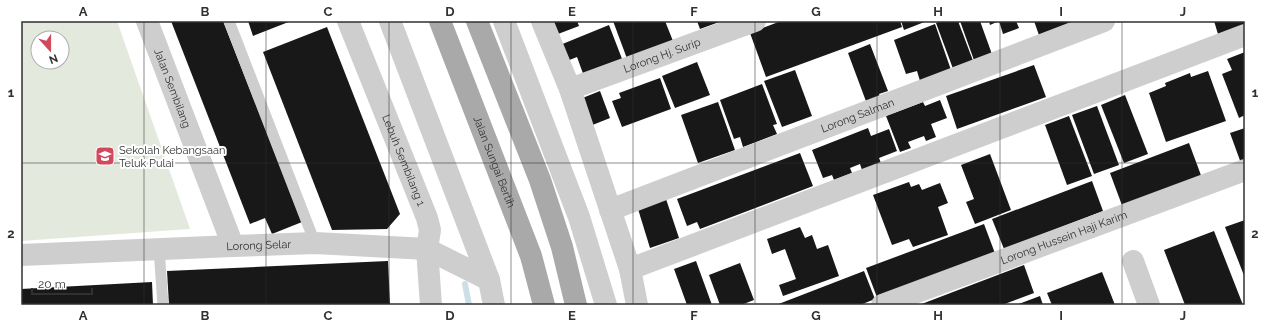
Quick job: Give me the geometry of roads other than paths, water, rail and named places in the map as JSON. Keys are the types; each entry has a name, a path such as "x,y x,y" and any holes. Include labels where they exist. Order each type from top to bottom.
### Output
{"main road":[{"name":"Jalan Sungai Bertih","path":"440,21 531,256 544,305"},
{"path":"477,21 540,180 562,247 576,305"}],"street":[{"name":"Jalan Sembilang","path":"147,21 233,246"},
{"name":"Lebuh Sembilang 1","path":"348,21 427,218 430,230 427,250 431,305"},
{"path":"390,21 489,280 494,305"},
{"path":"504,21 579,217 606,305"},
{"path":"542,21 570,89 630,269 637,305"},
{"name":"Lorong Hj. Surip","path":"570,89 754,21"},
{"name":"Lorong Salman","path":"610,210 1104,21"},
{"path":"630,269 1245,35"},
{"name":"Lorong Hussein Haji Karim","path":"882,305 1245,170"},
{"name":"Lorong Selar","path":"21,255 315,243 427,250 489,280"},
{"path":"1133,261 1149,305"}],"lane":[{"path":"229,21 315,243"},
{"path":"159,249 163,305"}],"waterway":[{"path":"465,284 469,305"}],"place":[{"name":"Sekolah Kebangsaan Teluk Pulai","path":"105,156"}]}
